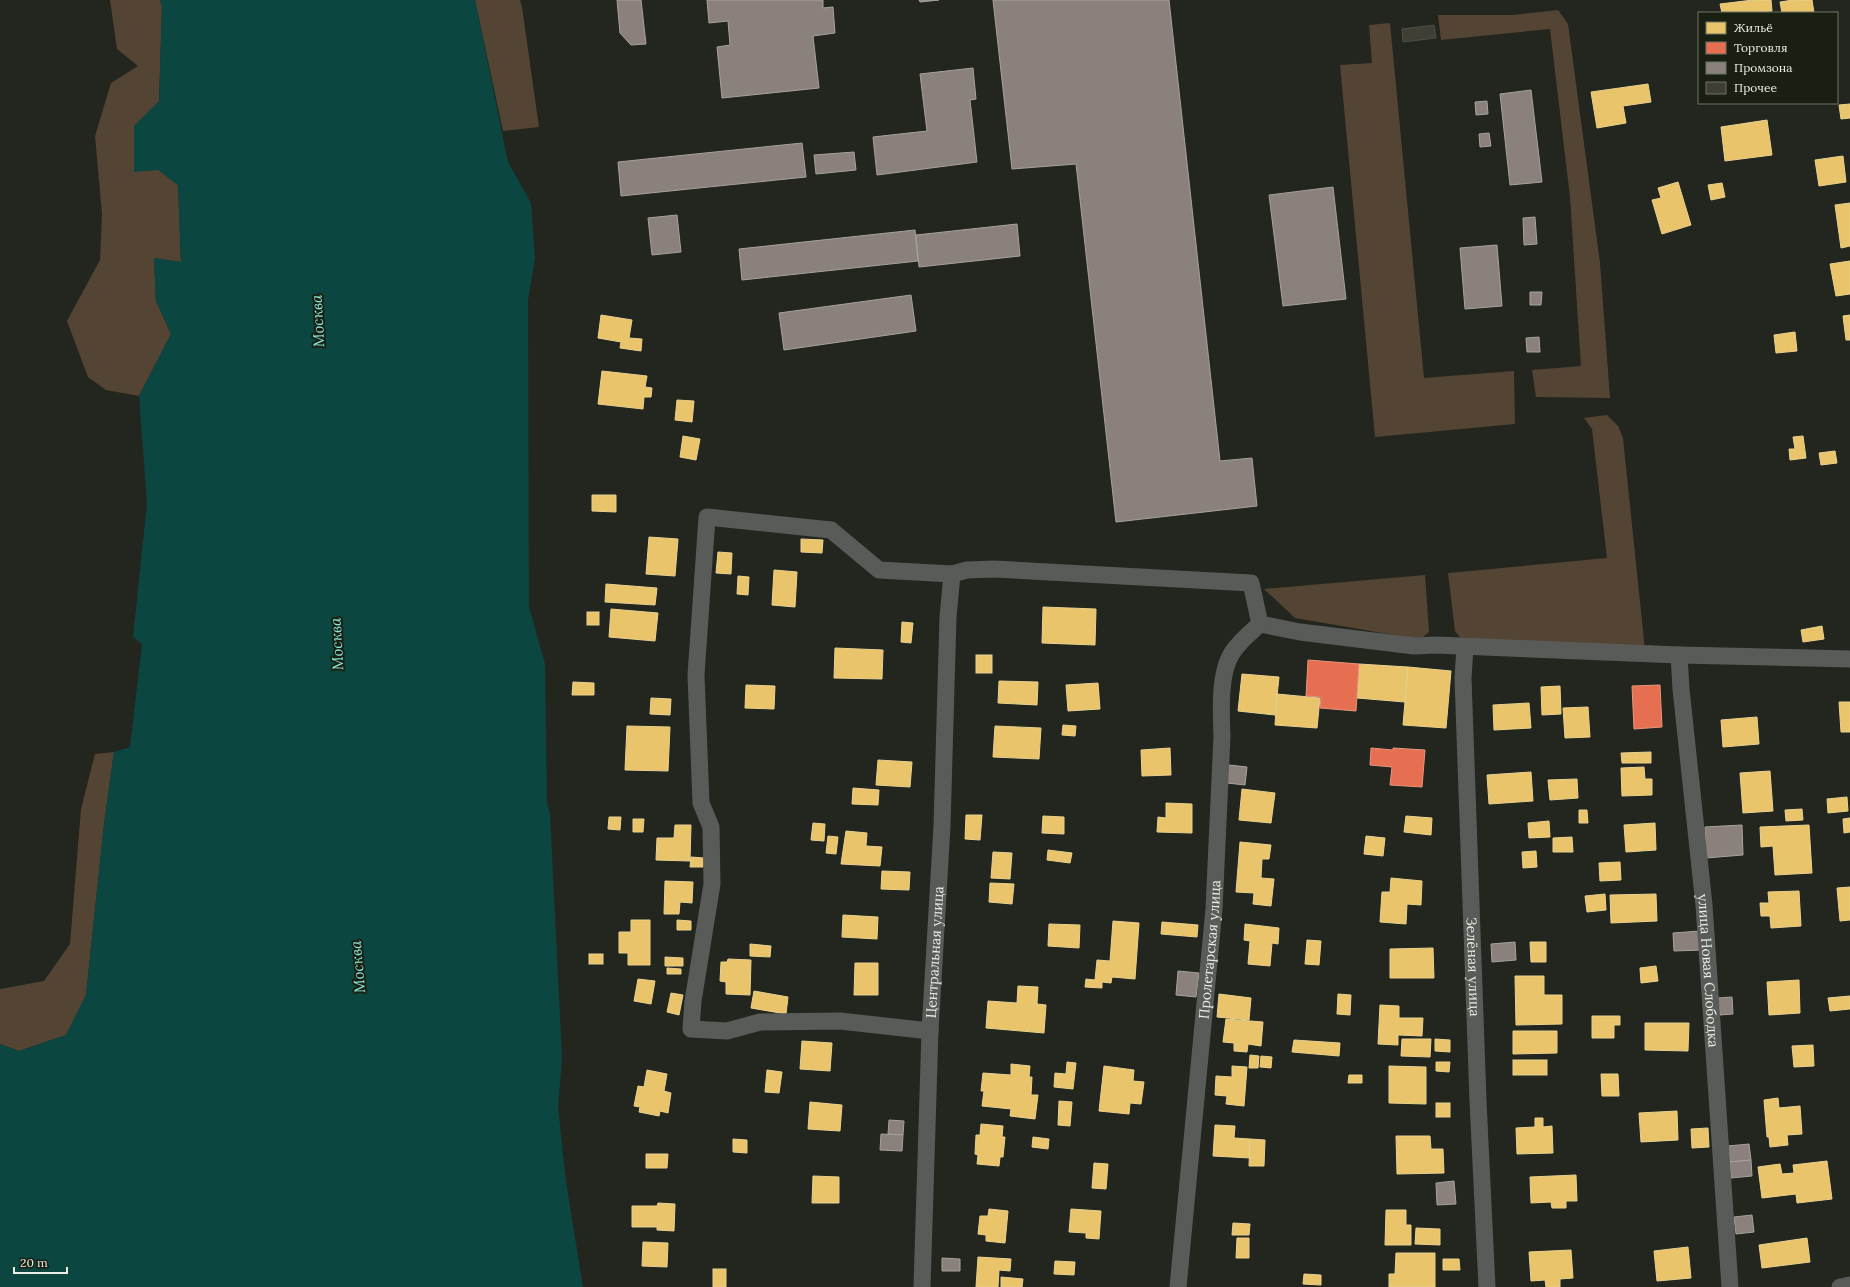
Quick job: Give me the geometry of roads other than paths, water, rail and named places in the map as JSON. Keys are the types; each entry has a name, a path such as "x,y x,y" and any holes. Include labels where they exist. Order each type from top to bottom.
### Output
{"street":[{"path":"930,1032 840,1021 760,1022 727,1030 691,1029 693,1001 712,884 711,827 701,803 696,675 707,517 831,530 879,570 952,574 967,570 995,569 1251,583 1260,624 1300,632 1414,646 1436,645 1680,655 1850,658"},
{"name":"Центральная улица","path":"922,1287 930,1032 942,826 948,617 952,574"},
{"name":"Пролетарская улица","path":"1178,1287 1214,909 1222,736 1221,710 1224,676 1231,654 1260,624"},
{"name":"Зелёная улица","path":"1465,647 1464,694 1478,1102 1487,1287"},
{"name":"улица Новая Слободка","path":"1680,655 1681,689 1704,905 1730,1287"},
{"path":"1840,1287 1850,1285"}],"water":[{"name":"Москва","path":"160,0 475,0 508,162 531,203 535,258 528,300 529,607 545,664 547,802 550,813 562,1058 558,1107 566,1182 583,1287 0,1287 0,1044 19,1051 66,1035 86,995 104,824 114,752 130,747 142,644 133,637 147,503 139,396 171,334 156,301 154,258 181,262 178,185 158,170 134,172 134,126 159,101 162,7"}]}
